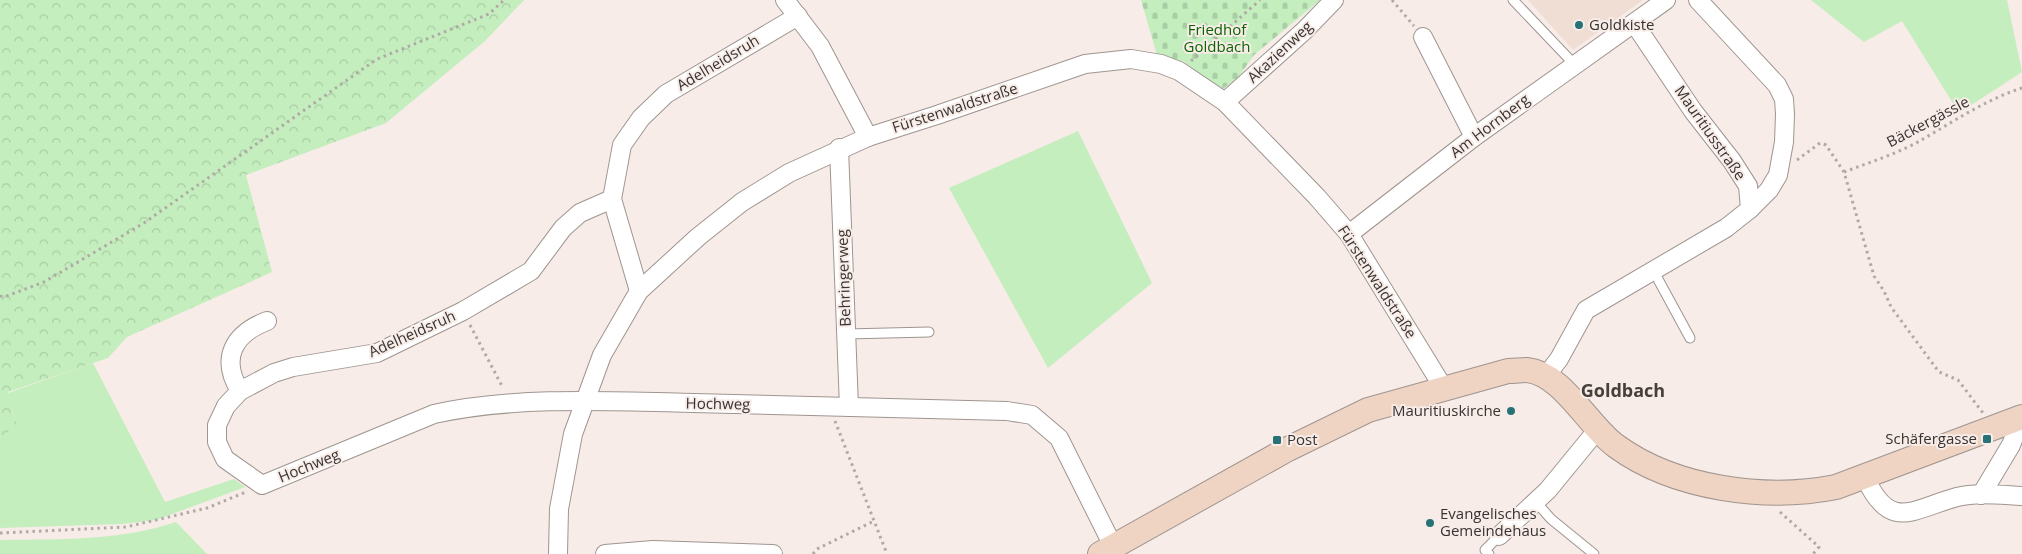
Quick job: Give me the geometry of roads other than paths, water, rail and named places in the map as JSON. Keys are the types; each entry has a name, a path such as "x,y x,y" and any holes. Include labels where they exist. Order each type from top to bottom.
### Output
{"street":[{"path":"784,0 820,46 868,136"},
{"name":"Akazienweg","path":"1225,102 1305,30 1334,0"},
{"path":"1634,22 1666,0"},
{"path":"1546,376 1559,359 1586,310 1726,228 1750,209 1769,190 1778,175 1784,142 1784,99 1777,86 1698,0"},
{"name":"Adelheidsruh","path":"639,291 612,199 622,145 641,118 666,94 798,16"},
{"name":"Am Hornberg","path":"1349,234 1474,137 1634,22"},
{"name":"Mauritiusstraße","path":"1634,22 1693,111 1732,161 1748,186 1750,209"},
{"path":"1423,37 1474,137"},
{"name":"Fürstenwaldstraße","path":"558,554 559,509 573,434 602,355 639,291 698,237 742,202 790,173 839,148 868,136 938,115 1085,64 1131,59 1161,64 1179,71 1225,102 1317,197 1349,234 1443,388"},
{"name":"Behringerweg","path":"839,148 849,407"},
{"name":"Adelheidsruh","path":"262,485 225,459 217,442 217,425 226,406 240,391 274,373 294,367 377,353 463,311 531,271 563,228 580,213 612,199"},
{"path":"240,391 232,379 230,362 234,346 243,334 266,320"},
{"path":"1106,550 1332,426 1368,410 1508,371 1529,370 1546,376 1615,445 1660,469 1694,482 1731,490 1757,492 1818,490 1865,477 2022,417"},
{"name":"Hochweg","path":"262,485 434,414 462,408 585,400 1007,411 1032,414 1059,438 1106,550"},
{"path":"1980,495 2011,445 2022,417"},
{"path":"1500,536 1536,502 1598,429"},
{"path":"1865,477 1872,494 1890,510 1902,514 1914,512 1958,497 1980,495 2022,496"},
{"path":"605,554 653,550 773,554"}],"lane":[{"path":"1513,0 1574,64"},
{"path":"1652,270 1690,338"},
{"path":"846,334 929,332"},
{"path":"1536,502 1551,519 1594,554"},
{"path":"1489,554 1485,550 1500,536"}],"place":[{"name":"Goldkiste","path":"1579,25"},
{"name":"Mauritiuskirche","path":"1511,411"},
{"name":"Schäfergasse","path":"1987,439"},
{"name":"Post","path":"1277,440"},
{"name":"Evangelisches Gemeindehaus","path":"1430,523"}],"district":[{"name":"Goldbach","path":"1623,391"}],"park label":[{"name":"Friedhof Goldbach","path":"1217,38"}]}
